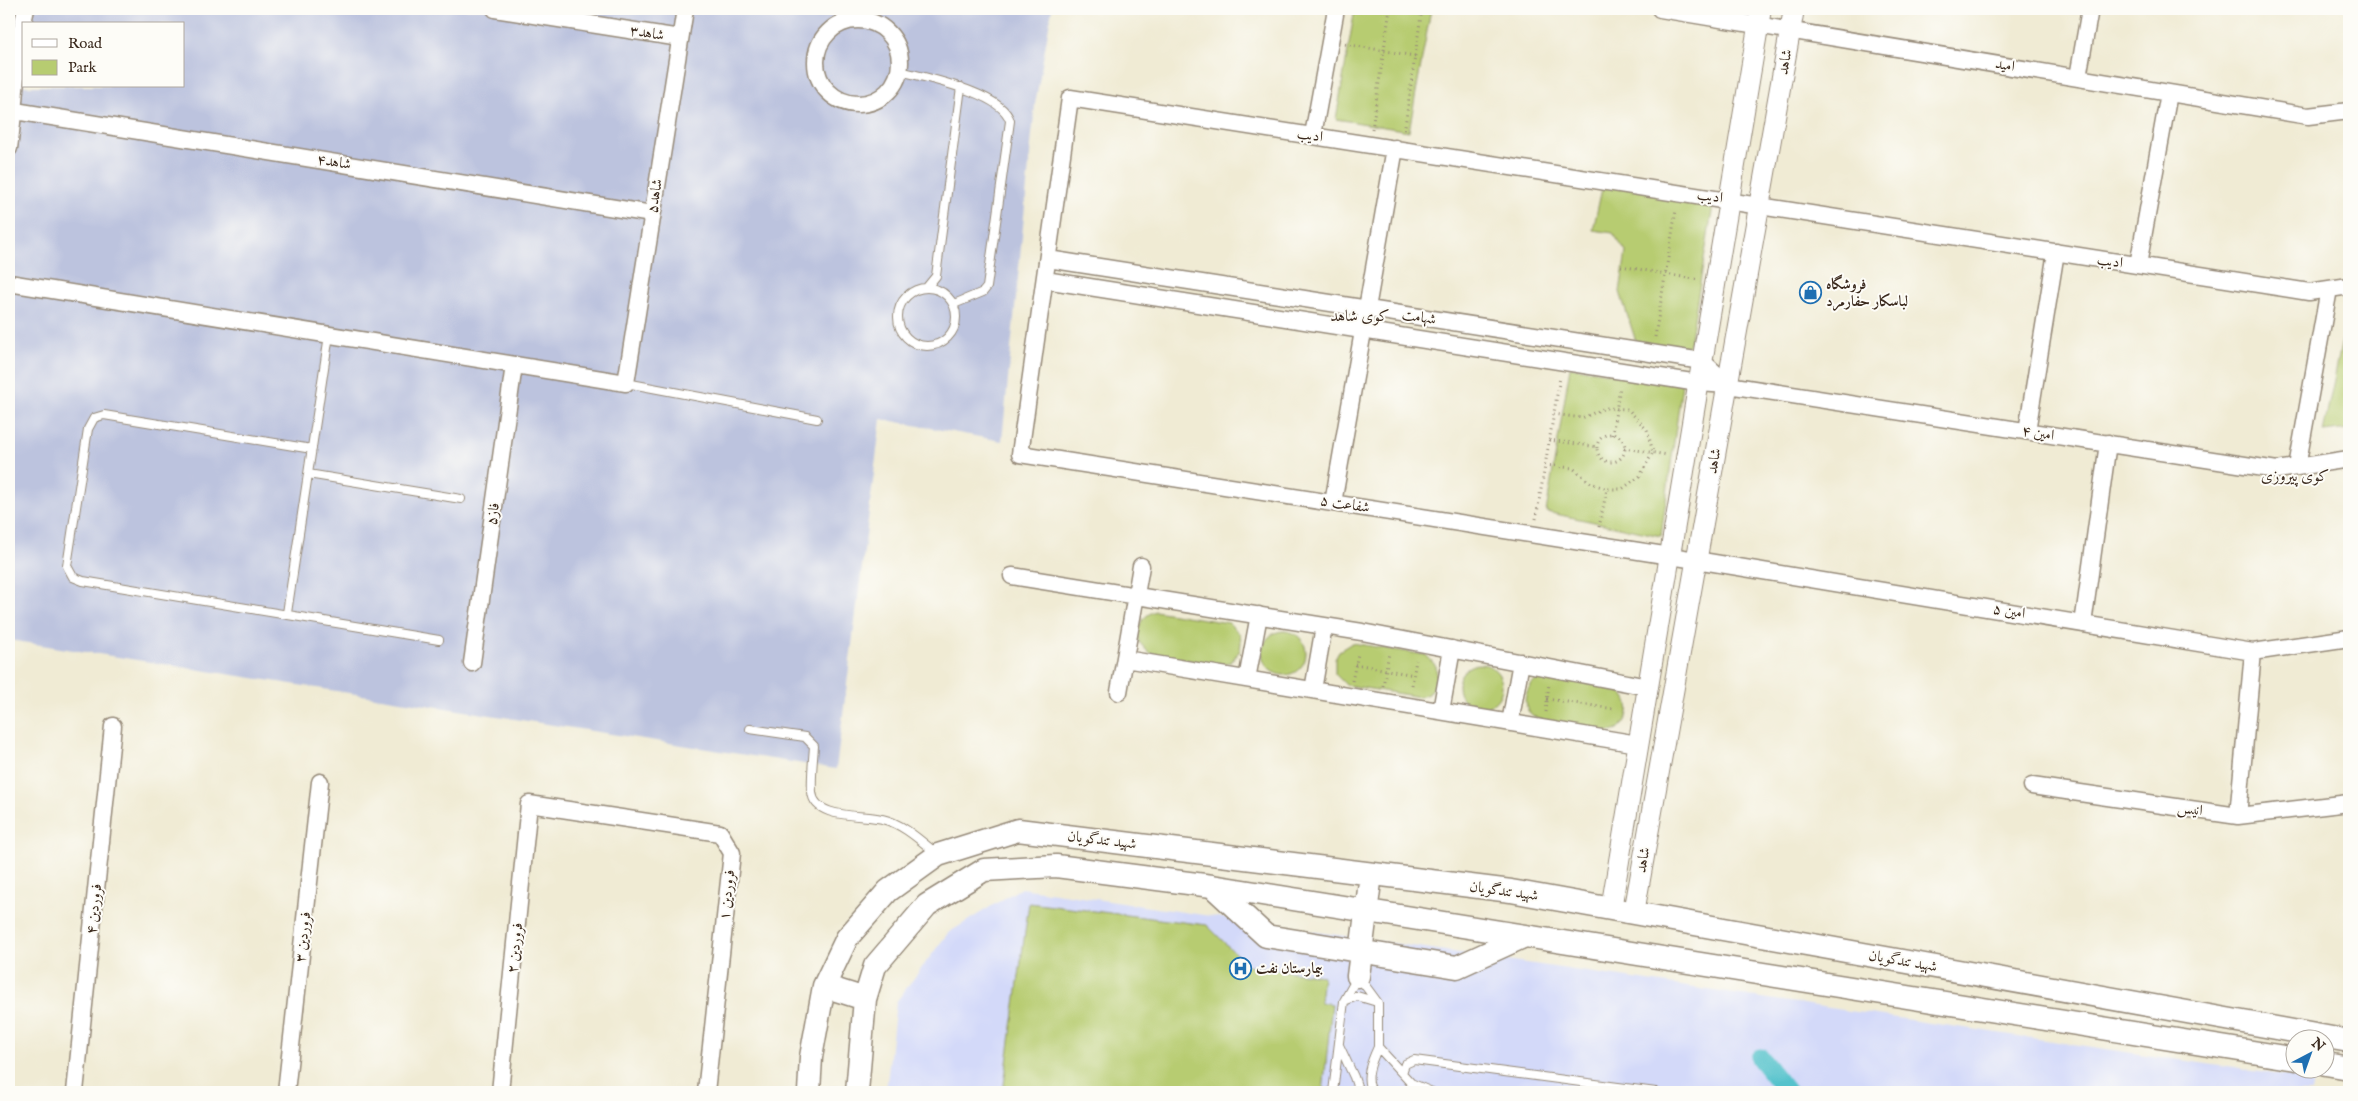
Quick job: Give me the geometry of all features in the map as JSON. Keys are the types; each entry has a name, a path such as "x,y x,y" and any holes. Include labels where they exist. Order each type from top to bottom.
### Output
{"main road":[{"name":"شهید تندگویان","path":"809,1092 811,1057 824,986 847,938 888,891 938,855 1018,830 1511,891 2349,1041"},
{"path":"1056,866 1057,835"},
{"path":"857,1092 865,999 876,966 928,905 984,870 1056,866 1212,886 2286,1057"},
{"path":"1358,976 1371,874"},
{"path":"1212,886 1266,936 1457,966 1525,936"},
{"path":"824,986 865,999"},
{"path":"2336,1066 2349,1068"}],"street":[{"path":"9,148 15,111 14,38 26,9"},
{"name":"شاهد۳","path":"495,9 680,38"},
{"name":"شاهد۵","path":"626,383 685,9"},
{"path":"1313,135 1336,9"},
{"name":"امید","path":"1660,9 1760,17 1791,29 2308,116 2349,111"},
{"name":"شاهد","path":"1634,913 1794,9"},
{"path":"2078,77 2090,9"},
{"path":"866,14 883,28 898,47 900,71 889,93 868,104 844,103 824,89 815,66 820,42 837,25 866,14"},
{"name":"شاهد","path":"1611,909 1760,17"},
{"path":"2138,265 2169,93"},
{"name":"ادیب","path":"1048,259 1070,98 1729,199 1759,206 2309,292 2349,286"},
{"name":"شاهد۴","path":"15,111 652,214"},
{"path":"1333,503 1367,309 1399,148"},
{"path":"2027,431 2056,252"},
{"path":"1045,280 1048,259"},
{"name":"شهامت","path":"1048,259 1702,361"},
{"name":"شهامت","path":"1045,280 1698,383"},
{"name":"شفاعت ۵","path":"1045,280 1020,454 1670,555"},
{"path":"9,283 626,383"},
{"path":"2297,467 2329,289"},
{"path":"1702,361 1728,385"},
{"name":"فاز۵","path":"472,663 514,365"},
{"name":"امین ۴","path":"1698,383 1728,385 2277,470 2349,460"},
{"path":"2083,624 2108,444"},
{"name":"امین ۵","path":"1670,555 2253,652 2349,638"},
{"path":"1119,692 1140,566"},
{"path":"1012,576 1324,626 1648,687"},
{"path":"1247,679 1259,616"},
{"path":"1313,690 1324,626"},
{"path":"1441,711 1452,649"},
{"path":"2238,816 2253,652"},
{"path":"1125,659 1638,744"},
{"path":"1510,723 1521,662"},
{"name":"فروردین ۴","path":"75,1092 113,726"},
{"name":"فروردین ۳","path":"286,1092 320,782"},
{"name":"انیس","path":"2032,786 2238,816 2349,803"},
{"name":"فروردین ۲","path":"500,1092 529,804"},
{"name":"فروردین ۱","path":"529,804 720,833 732,853 706,1092"}],"lane":[{"path":"900,71 961,87 1003,107 1010,121 988,287 982,292 954,304"},
{"path":"927,287 942,292 954,304 956,321 949,336 936,345 919,345 905,336 898,321 900,305 911,292 927,287 936,276 961,87"},
{"path":"287,613 329,335"},
{"path":"626,383 817,419"},
{"path":"312,449 104,415 94,418 88,429 67,566 73,577 83,581 287,613 439,640"},
{"path":"308,474 461,499"},
{"path":"750,730 805,737 814,746 812,794 818,806 830,813 884,819 912,835 938,855"},
{"path":"1333,1092 1344,1001 1358,976 1378,1003 1378,1047 1369,1068 1371,1089 1374,1092"},
{"path":"1344,1001 1358,996 1378,1003"},
{"path":"1339,1045 1359,1092"},
{"path":"1378,1047 1411,1083 1432,1092"},
{"path":"1402,1073 1405,1064 1414,1060 1656,1092"}],"path":[{"path":"1370,144 1390,9"},
{"path":"1399,148 1422,9"},
{"path":"1330,42 1415,56"},
{"path":"1652,354 1679,192"},
{"path":"1621,266 1715,283"},
{"path":"1533,534 1563,362"},
{"path":"1612,435 1618,409 1622,372"},
{"path":"1545,465 1573,468 1591,483 1607,489 1622,489 1640,476 1653,452 1646,430 1628,409 1606,408 1582,418 1554,414"},
{"path":"1606,435 1617,436 1624,444 1624,455 1615,462 1604,461 1597,453 1598,447 1598,442 1606,435"},
{"path":"1549,440 1598,447"},
{"path":"1624,448 1686,459"},
{"path":"1596,544 1607,489"},
{"path":"1381,701 1392,638"},
{"path":"1352,682 1358,654"},
{"path":"1412,685 1416,660"},
{"path":"1356,664 1414,675"},
{"path":"1543,728 1551,668"},
{"path":"1547,699 1615,709"}],"shaded area":[{"path":"9,9 1052,9 1035,104 1002,441 881,419 836,769 9,640"},
{"name":"بیمارستان نفت","path":"1021,888 2286,1076 2286,1078 2314,1080 2312,1092 886,1092 896,1002 948,933"}],"green space":[{"path":"1355,9 1431,9 1409,131 1336,119"},
{"path":"1603,184 1714,200 1688,355 1638,348 1620,292 1626,252 1613,233 1593,230"},
{"path":"2349,308 2349,429 2323,432"},
{"path":"1570,367 1682,384 1661,536 1546,512"},
{"path":"1155,611 1229,623 1240,634 1240,650 1231,662 1216,665 1149,653 1139,642 1138,632 1143,619"},
{"path":"1288,631 1300,637 1305,644 1305,662 1300,669 1293,674 1280,675 1272,672 1265,665 1262,649 1265,641 1272,634"},
{"path":"1352,643 1426,655 1436,666 1437,682 1428,694 1420,697 1346,685 1335,674 1335,658 1339,651"},
{"path":"1484,664 1496,670 1501,677 1501,695 1496,702 1489,707 1476,708 1468,705 1461,698 1458,682 1461,674 1468,667"},
{"path":"1544,675 1592,683 1617,690 1626,698 1628,704 1625,720 1618,729 1603,732 1537,718 1527,708 1525,702 1526,695 1532,683"},
{"path":"1029,903 1207,925 1248,966 1323,976 1320,1002 1332,1004 1323,1092 1003,1092"}],"waterway":[{"path":"1760,1058 1787,1092"}],"place":[{"name":"فروشگاه لباسکار حفارمرد","path":"1810,293"},
{"name":"بیمارستان نفت","path":"1240,968"}],"district":[{"name":"کوی شاهد","path":"1360,317"},
{"name":"کوی پیروزی","path":"2295,477"}]}
